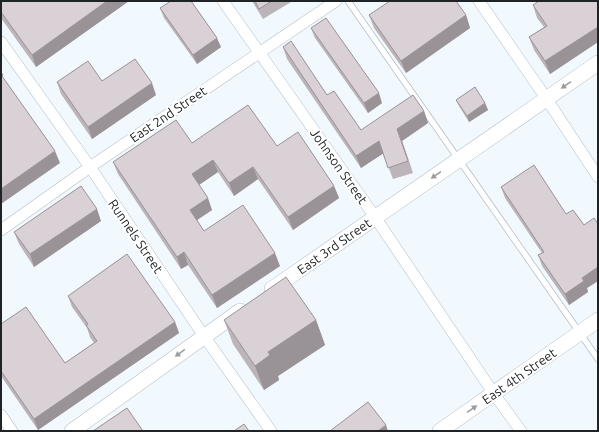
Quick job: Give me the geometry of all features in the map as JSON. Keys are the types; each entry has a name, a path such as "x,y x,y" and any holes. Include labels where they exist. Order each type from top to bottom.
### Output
{"main road":[{"name":"East 3rd Street","path":"261,296 598,63"},
{"path":"72,431 248,305"},
{"name":"East 4th Street","path":"440,431 598,320"}],"street":[{"name":"Johnson Street","path":"223,1 375,217 494,394 521,431"},
{"name":"East 2nd Street","path":"1,230 90,167 336,1"},
{"path":"479,1 598,177"},
{"name":"Runnels Street","path":"1,42 90,167 204,336 271,431"},
{"path":"1,415 12,431"}],"lane":[{"path":"348,1 598,359"}],"building":[{"path":"1,1 107,1 32,55 1,12"},
{"path":"171,1 191,1 217,38 193,55 160,8"},
{"path":"255,1 272,1 259,9"},
{"path":"390,1 456,1 466,15 401,61 369,15"},
{"path":"539,1 598,1 598,27 545,61 529,37 547,26 533,5"},
{"path":"326,18 379,93 364,103 311,28"},
{"path":"291,41 327,95 334,91 361,130 413,95 424,111 397,129 408,161 388,168 379,141 356,156 283,47"},
{"path":"135,59 152,83 88,127 57,82 88,61 102,81"},
{"path":"1,72 3,75 2,76 55,151 1,189"},
{"path":"475,87 485,103 467,116 456,100"},
{"path":"248,105 277,146 298,132 334,186 288,217 253,167 229,183 213,160 192,174 208,198 190,210 204,231 243,205 275,253 212,295 184,252 177,257 113,162 176,120 192,143"},
{"path":"534,165 566,214 573,210 584,225 594,218 598,224 598,267 582,278 584,281 565,294 538,255 544,252 501,187"},
{"path":"81,186 97,209 30,254 14,232"},
{"path":"127,254 175,322 34,419 1,371 1,324 26,307 65,363 97,341 86,325 88,324 68,296"},
{"path":"286,277 316,320 268,352 270,355 255,366 224,320"},
{"path":"368,402 386,425 378,431 330,431"},
{"path":"127,408 143,431 93,431"},
{"path":"244,424 249,431 234,431"}]}
